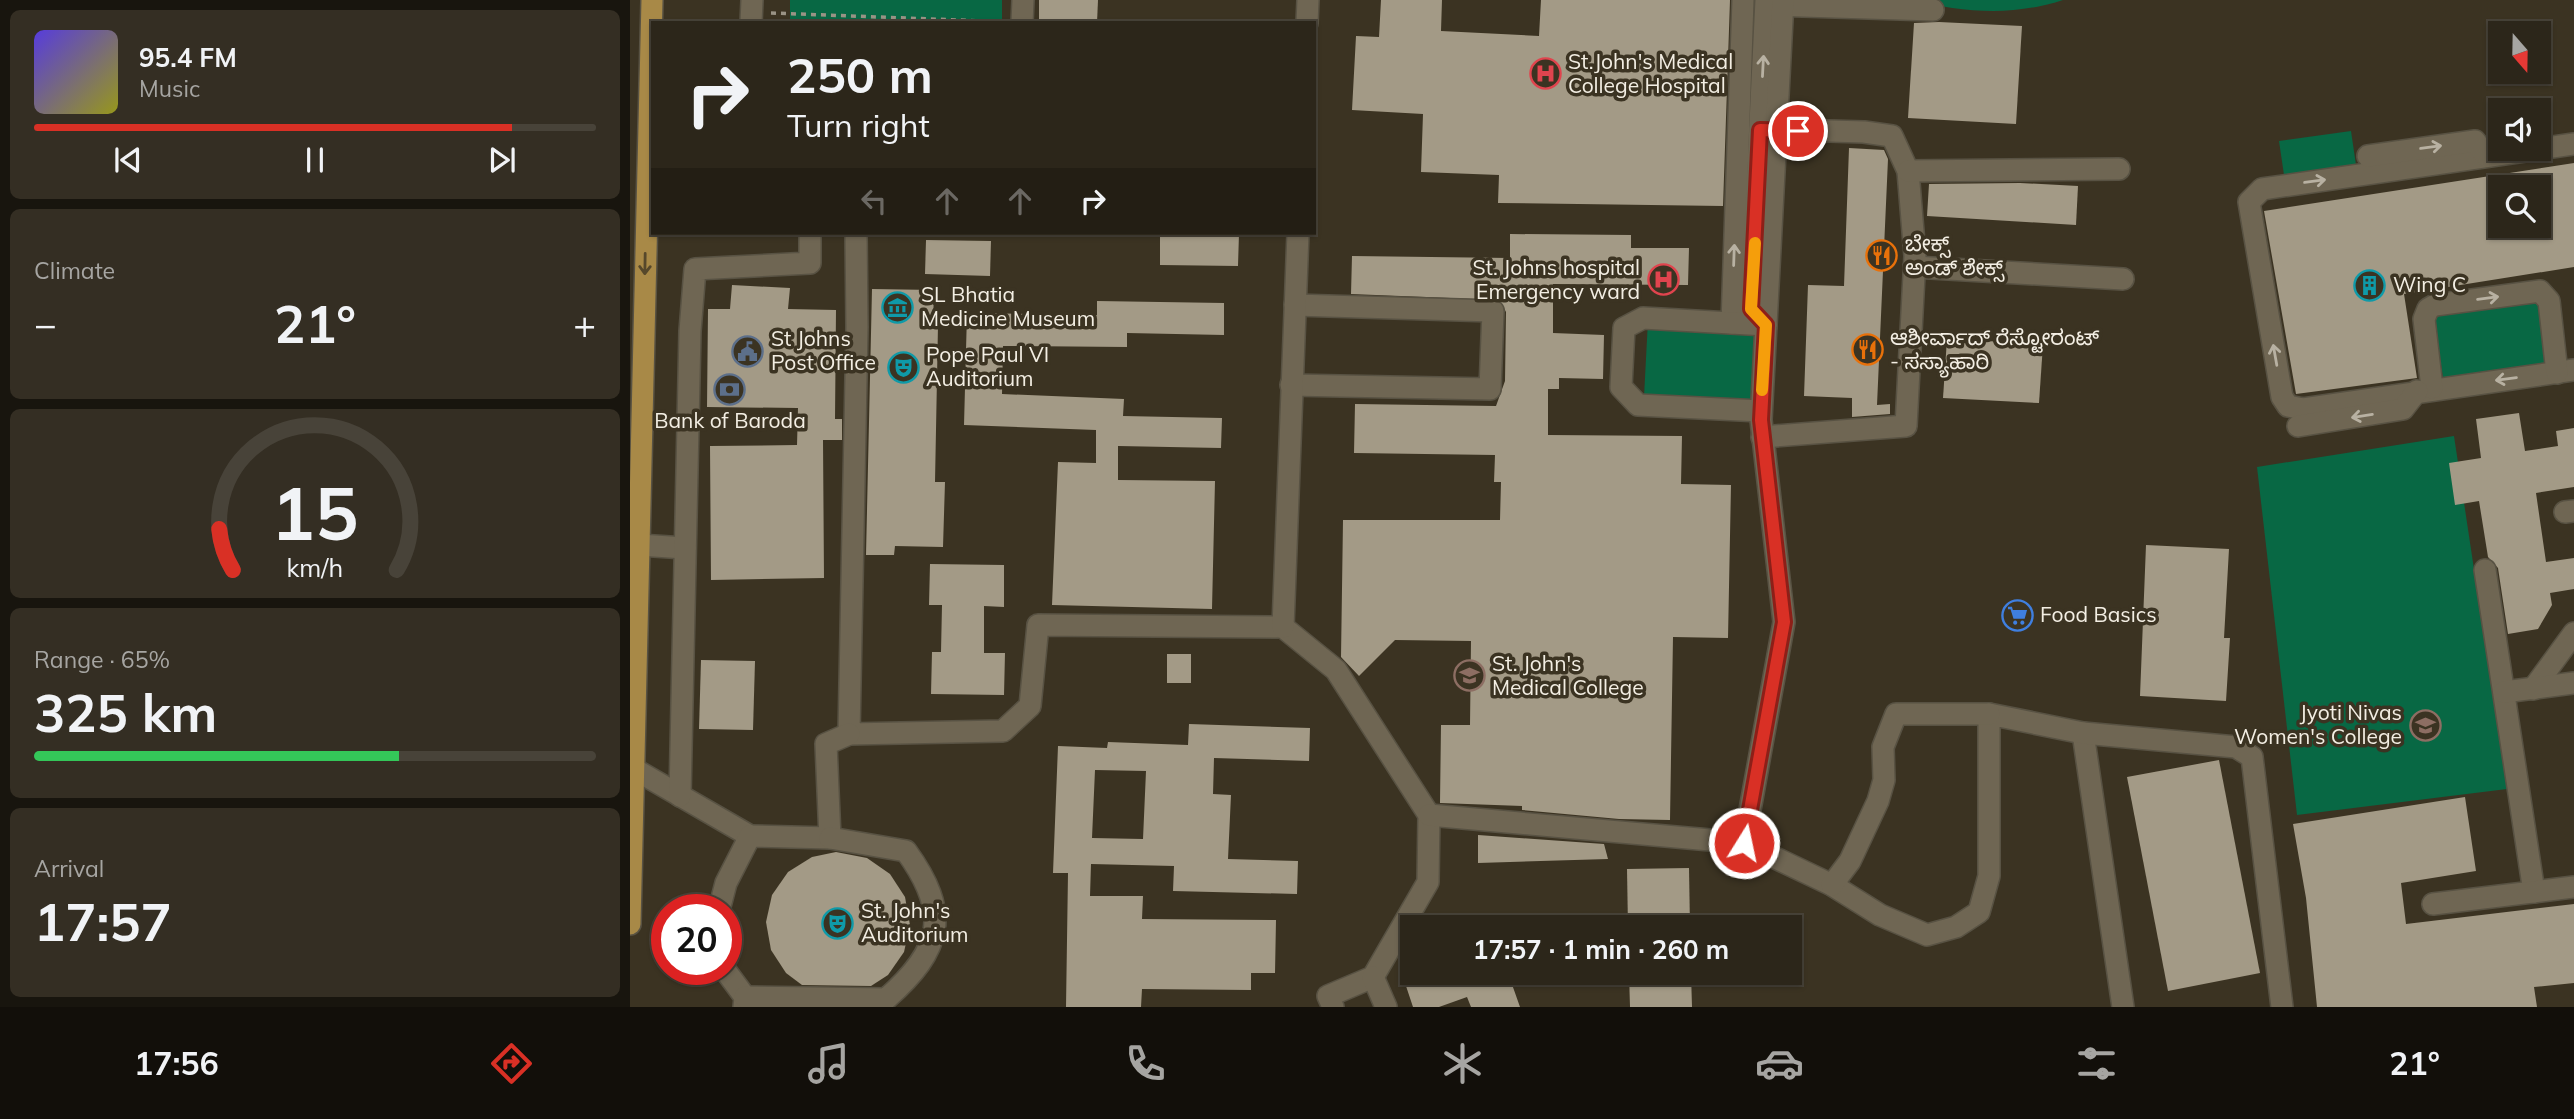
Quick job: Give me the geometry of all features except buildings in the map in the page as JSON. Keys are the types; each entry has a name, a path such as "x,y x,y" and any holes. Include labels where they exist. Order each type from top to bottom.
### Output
{"main road":[{"path":"652,21 653,0"},
{"path":"630,924 651,78"}],"lane":[{"path":"1022,21 1023,0"},
{"path":"1307,21 1308,0"},
{"path":"1732,323 1743,2 1933,10"},
{"path":"1744,843 1784,622 1761,411 1766,325 1768,130 1775,2"},
{"path":"1762,437 1906,426 1914,267 1908,171 1892,136 1864,132 1768,130"},
{"path":"2368,156 2475,141 2486,156"},
{"path":"2298,426 2403,409 2424,389 2424,320 2428,309 2435,305 2540,291 2549,301 2565,372 2424,389 2303,409 2288,406 2282,397 2249,202 2262,189 2574,144"},
{"path":"1908,171 2119,169"},
{"path":"680,796 690,331 695,269 810,263 810,235"},
{"path":"849,734 857,340 856,235"},
{"path":"1283,627 1298,235"},
{"path":"1914,267 2123,279"},
{"path":"1292,385 1490,389 1493,311 1295,305"},
{"path":"1761,411 1638,405 1621,387 1624,328 1643,318 1766,325"},
{"path":"639,545 685,548"},
{"path":"2485,570 2534,892"},
{"path":"830,838 826,744 849,734 1003,731 1030,706 1038,625 1283,627 1336,670 1429,815 1428,882 1373,977 1328,996 1333,1007"},
{"path":"2533,689 2574,633"},
{"path":"2504,692 2574,683"},
{"path":"1832,885 1850,861 1878,801 1884,780 1883,747 1896,713 1989,713 2083,733 2236,747 2252,757 2282,1007"},
{"path":"1429,815 1744,843 1832,885 1880,915 1927,935 1956,927 1979,912 1989,876 1989,713"},
{"path":"2083,733 2123,1007"},
{"path":"634,769 750,836 830,838 905,851 926,879 937,914 927,953 907,980 886,999 744,1002 734,985"},
{"path":"723,894 750,836"},
{"path":"2433,904 2574,887"},
{"path":"1373,977 1386,1007"}],"path":[{"path":"751,12 985,21"}],"green space":[{"path":"790,0 1002,0 1002,21 790,21"},
{"path":"1910,0 2063,0 2025,9 1987,11"},
{"path":"2351,131 2356,165 2284,175 2279,141"},
{"path":"2539,295 2549,363 2443,378 2433,310"},
{"path":"1648,320 1764,326 1760,402 1644,397"},
{"path":"2454,436 2507,789 2297,815 2257,467"}],"slow traffic":[{"path":"1755,243 1751,309 1766,325 1762,390"}],"place":[{"name":"St.John's Medical College Hospital","path":"1545,74"},
{"name":"ಬೇಕ್ಸ್ ಅಂಡ್ ಶೇಕ್ಸ್","path":"1882,256"},
{"name":"St. Johns hospital Emergency ward","path":"1663,280"},
{"name":"Wing C","path":"2370,285"},
{"name":"SL Bhatia Medicine Museum","path":"898,307"},
{"name":"ಆಶೀರ್ವಾದ್ ರೆಸ್ಟೋರಂಟ್ - ಸಸ್ಯಾಹಾರಿ","path":"1867,350"},
{"name":"St Johns Post Office","path":"748,351"},
{"name":"Pope Paul VI Auditorium","path":"903,367"},
{"name":"Bank of Baroda","path":"730,389"},
{"name":"Food Basics","path":"2017,615"},
{"name":"St. John's Medical College","path":"1469,676"},
{"name":"Jyoti Nivas Women's College","path":"2425,725"},
{"name":"St. John's Auditorium","path":"838,923"}],"route":[{"path":"1744,843 1784,622 1781,577 1765,474 1761,420 1766,325 1751,309 1760,130 1798,131"}]}
